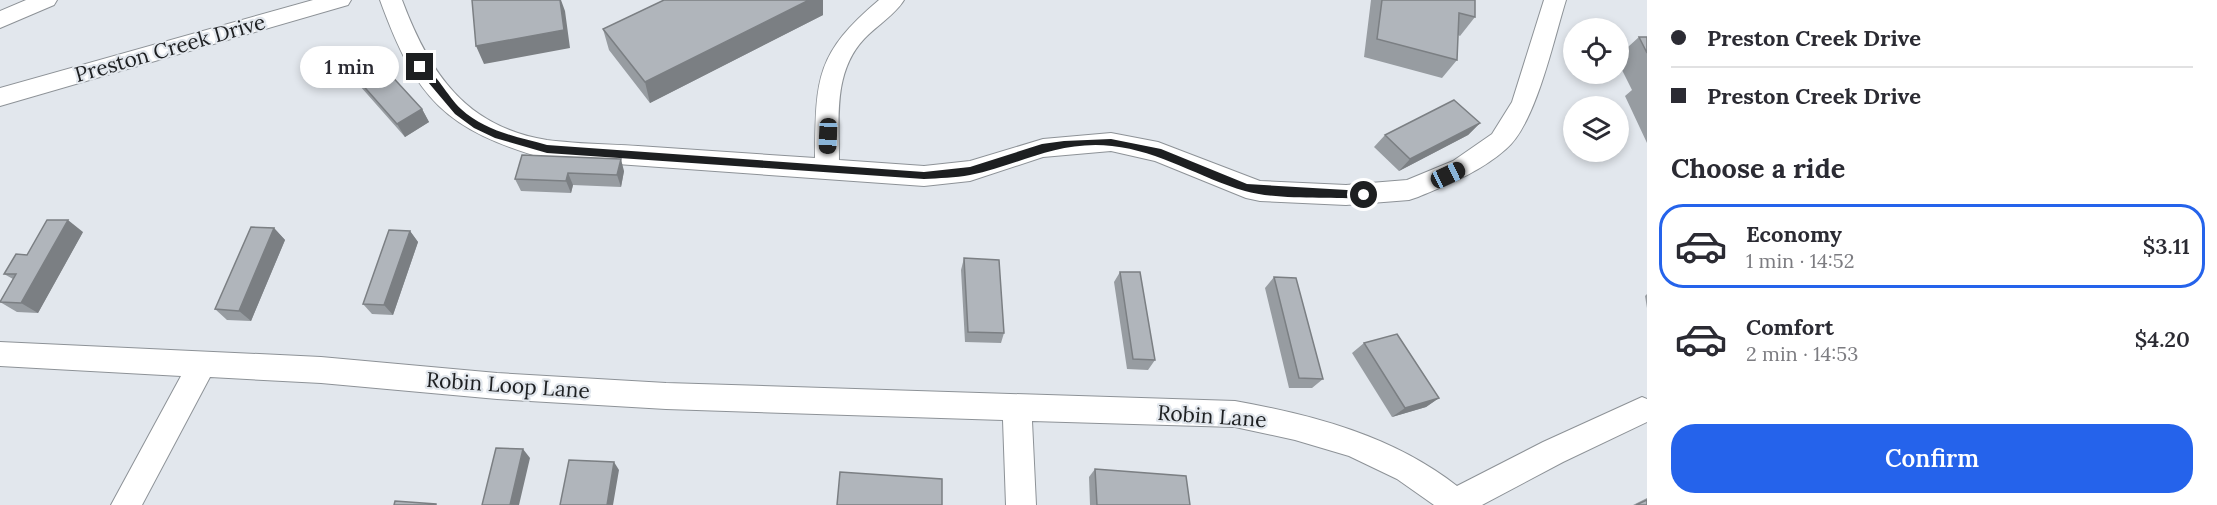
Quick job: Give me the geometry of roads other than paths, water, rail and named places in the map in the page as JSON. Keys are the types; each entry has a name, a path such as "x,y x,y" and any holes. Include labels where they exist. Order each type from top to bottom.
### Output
{"street":[{"path":"0,20 46,0"},
{"name":"Preston Creek Drive","path":"0,97 340,0"},
{"path":"391,0 411,52 432,82 458,112 498,136 547,149 924,176 970,171 1042,148 1064,144 1111,142 1158,152 1246,188 1346,195 1409,190 1462,168 1500,141 1523,102 1555,0"},
{"path":"826,168 829,96 838,61 845,46 893,0"},
{"name":"Robin Loop Lane","path":"0,354 321,370 497,386 666,396 1017,407"},
{"path":"126,505 203,363"},
{"path":"1017,407 1021,505"},
{"name":"Robin Lane","path":"1017,407 1235,414 1286,422 1392,459 1456,504"},
{"path":"1456,504 1553,452 1642,410"}]}
